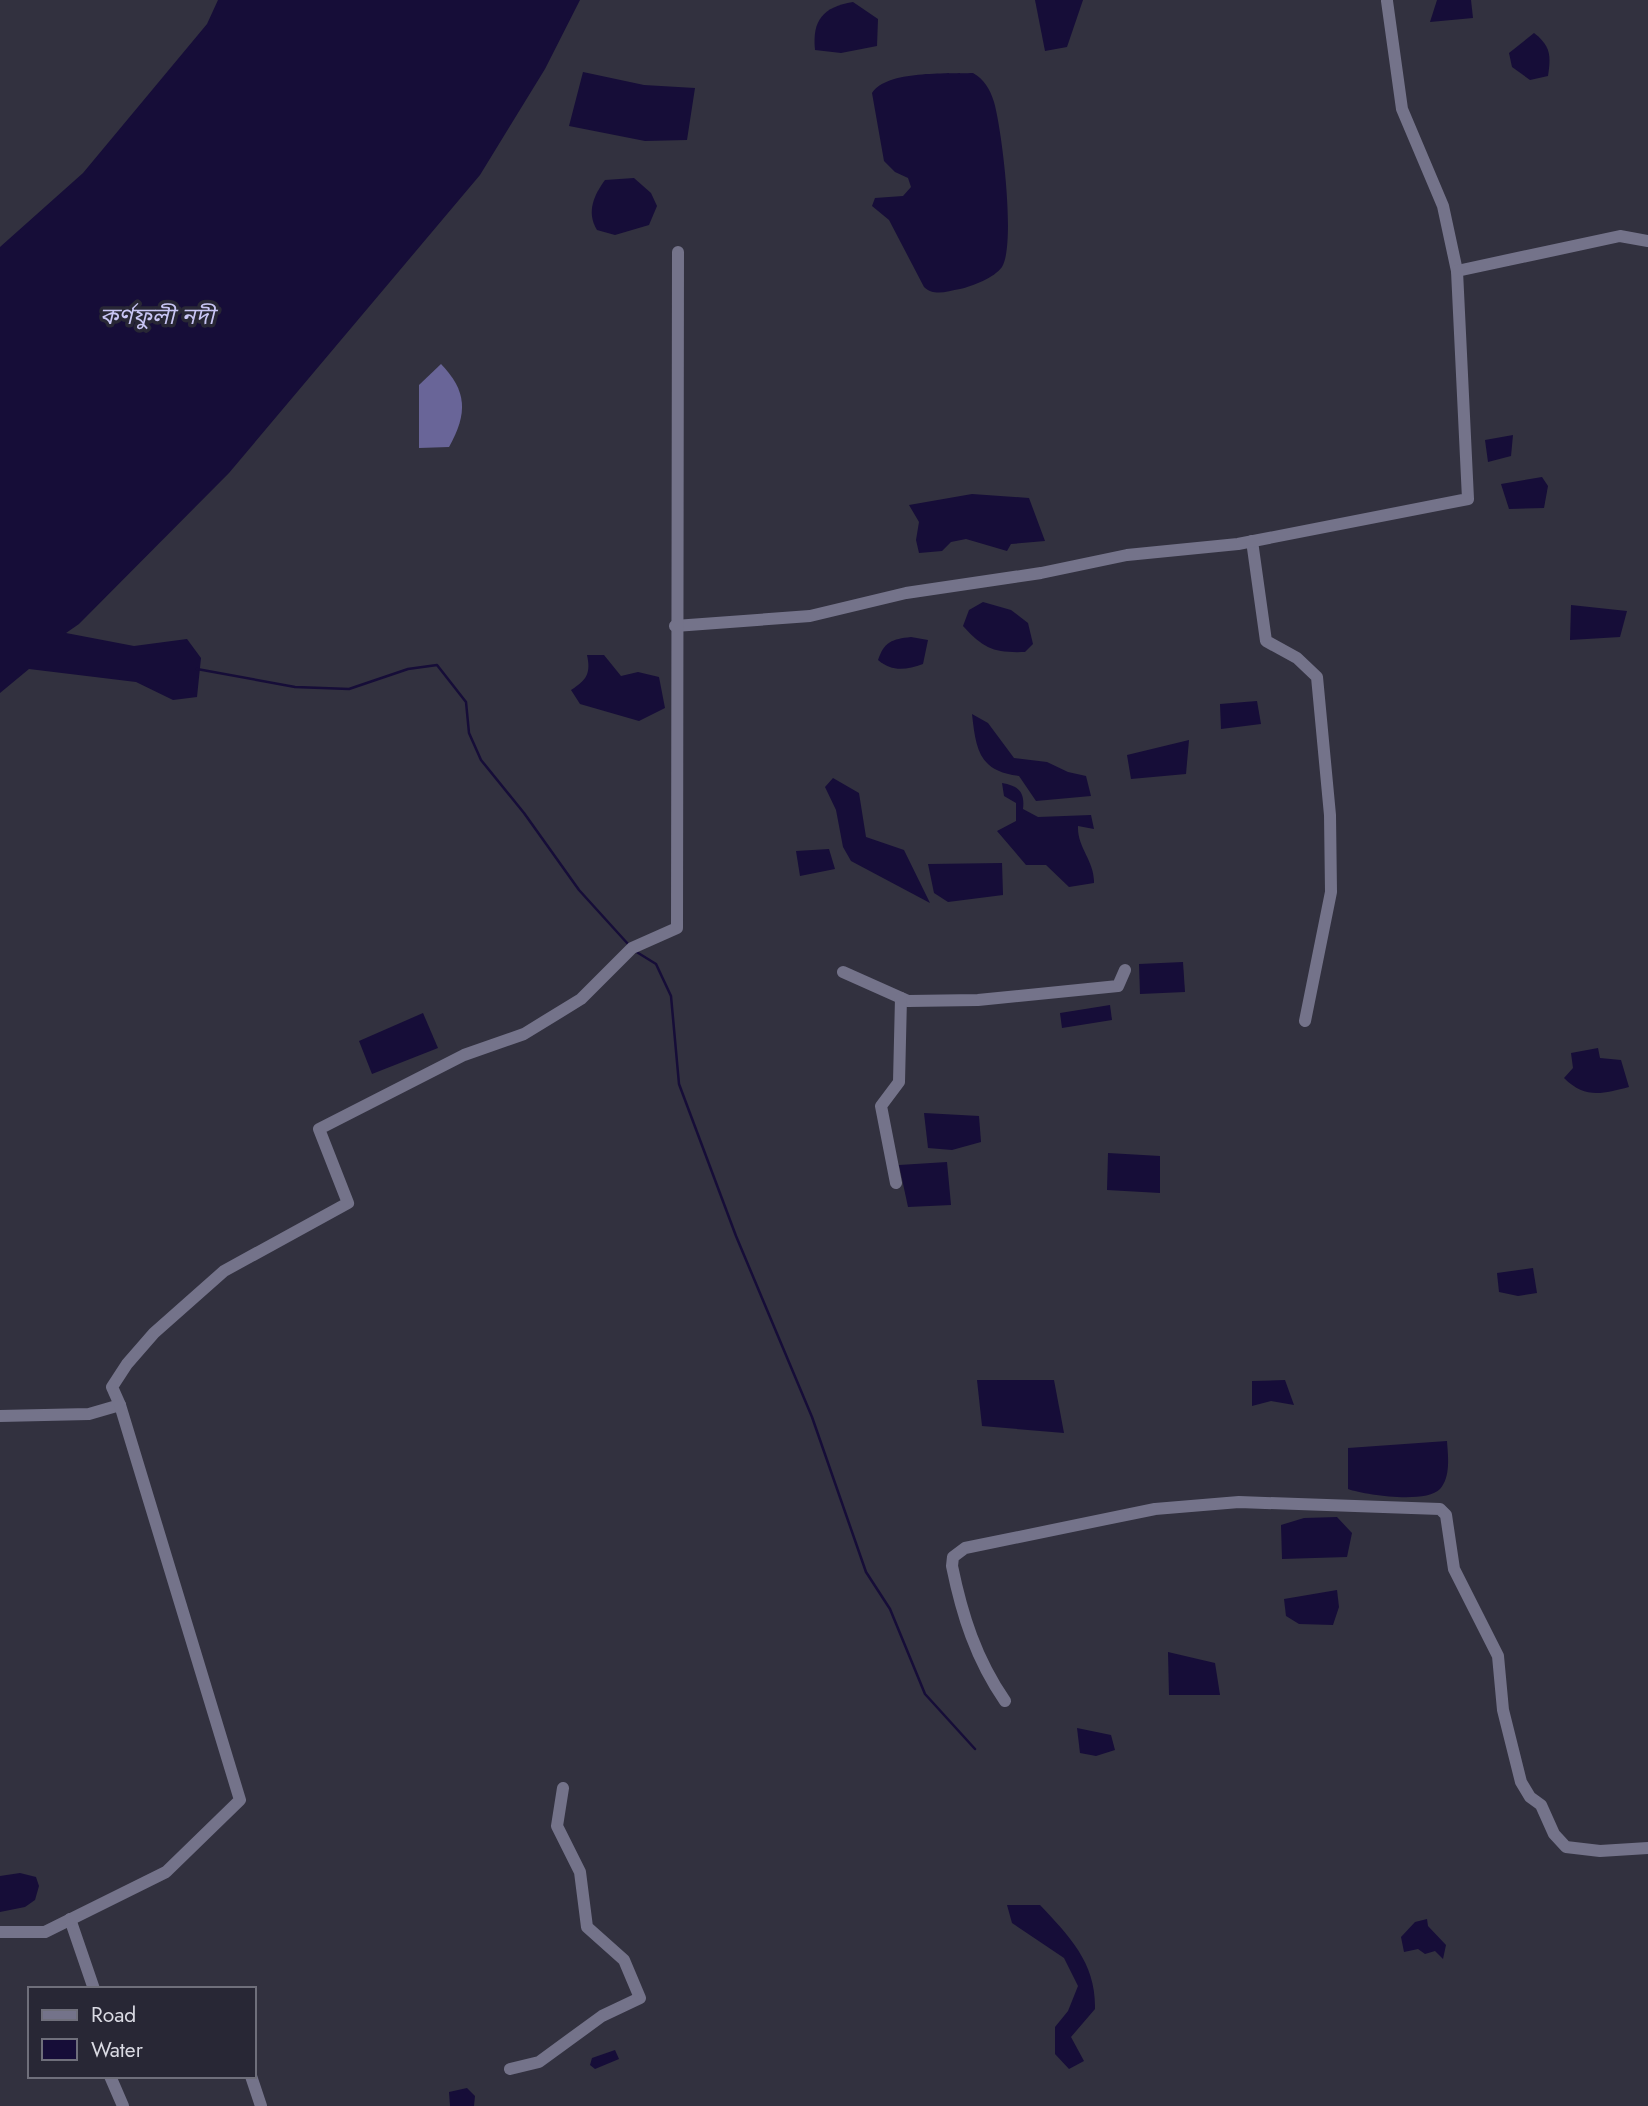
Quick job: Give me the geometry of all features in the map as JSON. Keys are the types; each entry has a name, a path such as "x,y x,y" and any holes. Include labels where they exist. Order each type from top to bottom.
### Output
{"street":[{"path":"675,626 810,616 906,593 1041,573 1127,555 1252,541 1468,499 1457,271 1443,206 1402,109 1387,1"},
{"path":"1457,271 1619,236 1648,241"},
{"path":"0,1932 45,1932 166,1872 240,1800 120,1405 112,1387 127,1364 154,1333 224,1271 348,1203 319,1129 464,1055 524,1034 581,999 632,948 677,928 675,626 678,252"},
{"path":"1252,541 1266,641 1297,658 1317,677 1330,815 1331,892 1305,1021"},
{"path":"843,972 908,1001 978,1000 1118,986 1125,970"},
{"path":"896,1183 881,1106 899,1082 901,998"},
{"path":"0,1416 89,1415 120,1405"},
{"path":"1005,1701 988,1675 967,1628 952,1566 953,1557 965,1548 1155,1509 1239,1502 1440,1509 1446,1515 1454,1569 1498,1656 1507,1731 1521,1782 1530,1797 1541,1805 1554,1834 1566,1847 1600,1851 1648,1848"},
{"path":"510,2069 539,2062 602,2016 640,1998 624,1960 587,1927 580,1872 557,1826 563,1788"},
{"path":"70,1919 93,1987"},
{"path":"111,2078 123,2106"},
{"path":"252,2078 261,2106"}],"shaded area":[{"path":"441,364 460,393 462,413 449,447 419,448 419,385"}],"water":[{"name":"কর্ণফুলী নদী","path":"218,0 580,0 545,69 480,175 229,473 79,624 66,633 134,646 187,639 201,658 197,697 173,700 136,682 29,669 0,693 0,247 83,173 207,24"},
{"path":"1035,0 1083,0 1067,47 1045,51"},
{"path":"1437,0 1471,0 1473,18 1430,22"},
{"path":"853,2 878,19 877,46 841,53 815,50 815,31 822,17 834,7"},
{"path":"1534,33 1547,47 1549,69 1548,76 1530,80 1512,67 1509,53"},
{"path":"583,72 644,85 695,88 687,140 645,141 569,126"},
{"path":"973,73 988,89 997,116 1008,212 1006,254 1002,267 983,281 960,289 932,292 924,287 889,220 872,206 875,198 903,196 911,187 908,178 895,172 884,161 872,93 890,80 904,77"},
{"path":"634,178 651,193 657,206 649,225 615,235 597,230 592,210 605,180"},
{"path":"1513,435 1511,456 1488,462 1485,440"},
{"path":"1542,477 1548,486 1544,508 1509,509 1501,484"},
{"path":"972,494 1029,498 1045,541 1011,544 1007,551 966,539 951,542 942,551 919,553 916,540 919,522 909,505"},
{"path":"983,602 1011,610 1028,623 1033,644 1025,652 1005,652 990,648 963,626 969,610"},
{"path":"1571,605 1627,611 1620,637 1570,640"},
{"path":"911,637 928,640 923,664 899,669 889,667 878,660 890,642"},
{"path":"587,655 604,655 621,676 638,672 659,677 665,708 639,721 580,704 571,690 586,676"},
{"path":"1257,701 1261,724 1221,729 1220,704"},
{"path":"972,714 988,723 1014,758 1047,762 1068,772 1086,776 1091,796 1036,801 1019,776 995,769 982,757 975,738"},
{"path":"1189,740 1186,774 1131,779 1127,755"},
{"path":"833,778 859,793 866,837 904,850 930,903 851,861 843,847 836,810 825,787"},
{"path":"1002,783 1020,791 1023,809 1038,817 1091,815 1094,829 1078,826 1078,834 1092,868 1094,883 1069,887 1046,865 1026,865 997,831 1016,821 1016,803 1004,796"},
{"path":"829,849 835,869 800,876 796,851"},
{"path":"1002,863 1003,895 948,902 934,893 928,864"},
{"path":"1183,962 1185,992 1140,994 1139,964"},
{"path":"1110,1005 1112,1020 1062,1028 1060,1013"},
{"path":"423,1013 438,1048 372,1074 359,1041"},
{"path":"1598,1048 1600,1058 1621,1060 1629,1087 1594,1093 1579,1089 1564,1078 1573,1068 1571,1053"},
{"path":"924,1113 979,1116 981,1142 952,1150 928,1148"},
{"path":"1108,1153 1160,1156 1160,1193 1107,1190"},
{"path":"947,1162 951,1205 908,1207 899,1165"},
{"path":"1533,1268 1537,1293 1518,1296 1499,1292 1497,1273"},
{"path":"977,1380 1054,1380 1064,1433 982,1426"},
{"path":"1285,1380 1294,1405 1271,1401 1252,1406 1252,1381"},
{"path":"1447,1441 1446,1479 1433,1494 1395,1497 1348,1489 1348,1448"},
{"path":"1337,1517 1352,1533 1347,1557 1282,1559 1281,1525 1304,1518"},
{"path":"1337,1590 1339,1607 1333,1625 1299,1624 1286,1616 1284,1599"},
{"path":"1168,1652 1215,1663 1220,1695 1169,1695"},
{"path":"1077,1728 1111,1735 1115,1750 1096,1756 1080,1753"},
{"path":"20,1873 36,1877 39,1886 35,1900 25,1907 0,1912 0,1876"},
{"path":"1007,1905 1040,1905 1079,1952 1086,1964 1094,1993 1095,2009 1071,2037 1084,2061 1069,2069 1055,2054 1055,2027 1068,2011 1078,1986 1064,1958 1012,1923"},
{"path":"1427,1919 1428,1926 1446,1945 1443,1959 1435,1951 1425,1954 1418,1949 1404,1952 1401,1937 1415,1922"},
{"path":"615,2050 619,2059 595,2069 590,2065 592,2058"},
{"path":"467,2088 475,2096 474,2106 450,2106 449,2092"}],"waterway":[{"path":"197,669 295,687 349,689 408,669 437,665 466,702 469,733 481,760 524,813 579,890 628,944"},
{"path":"635,951 656,964 671,996 679,1084 736,1236 812,1417 866,1572 890,1609 925,1694 975,1749"}]}
